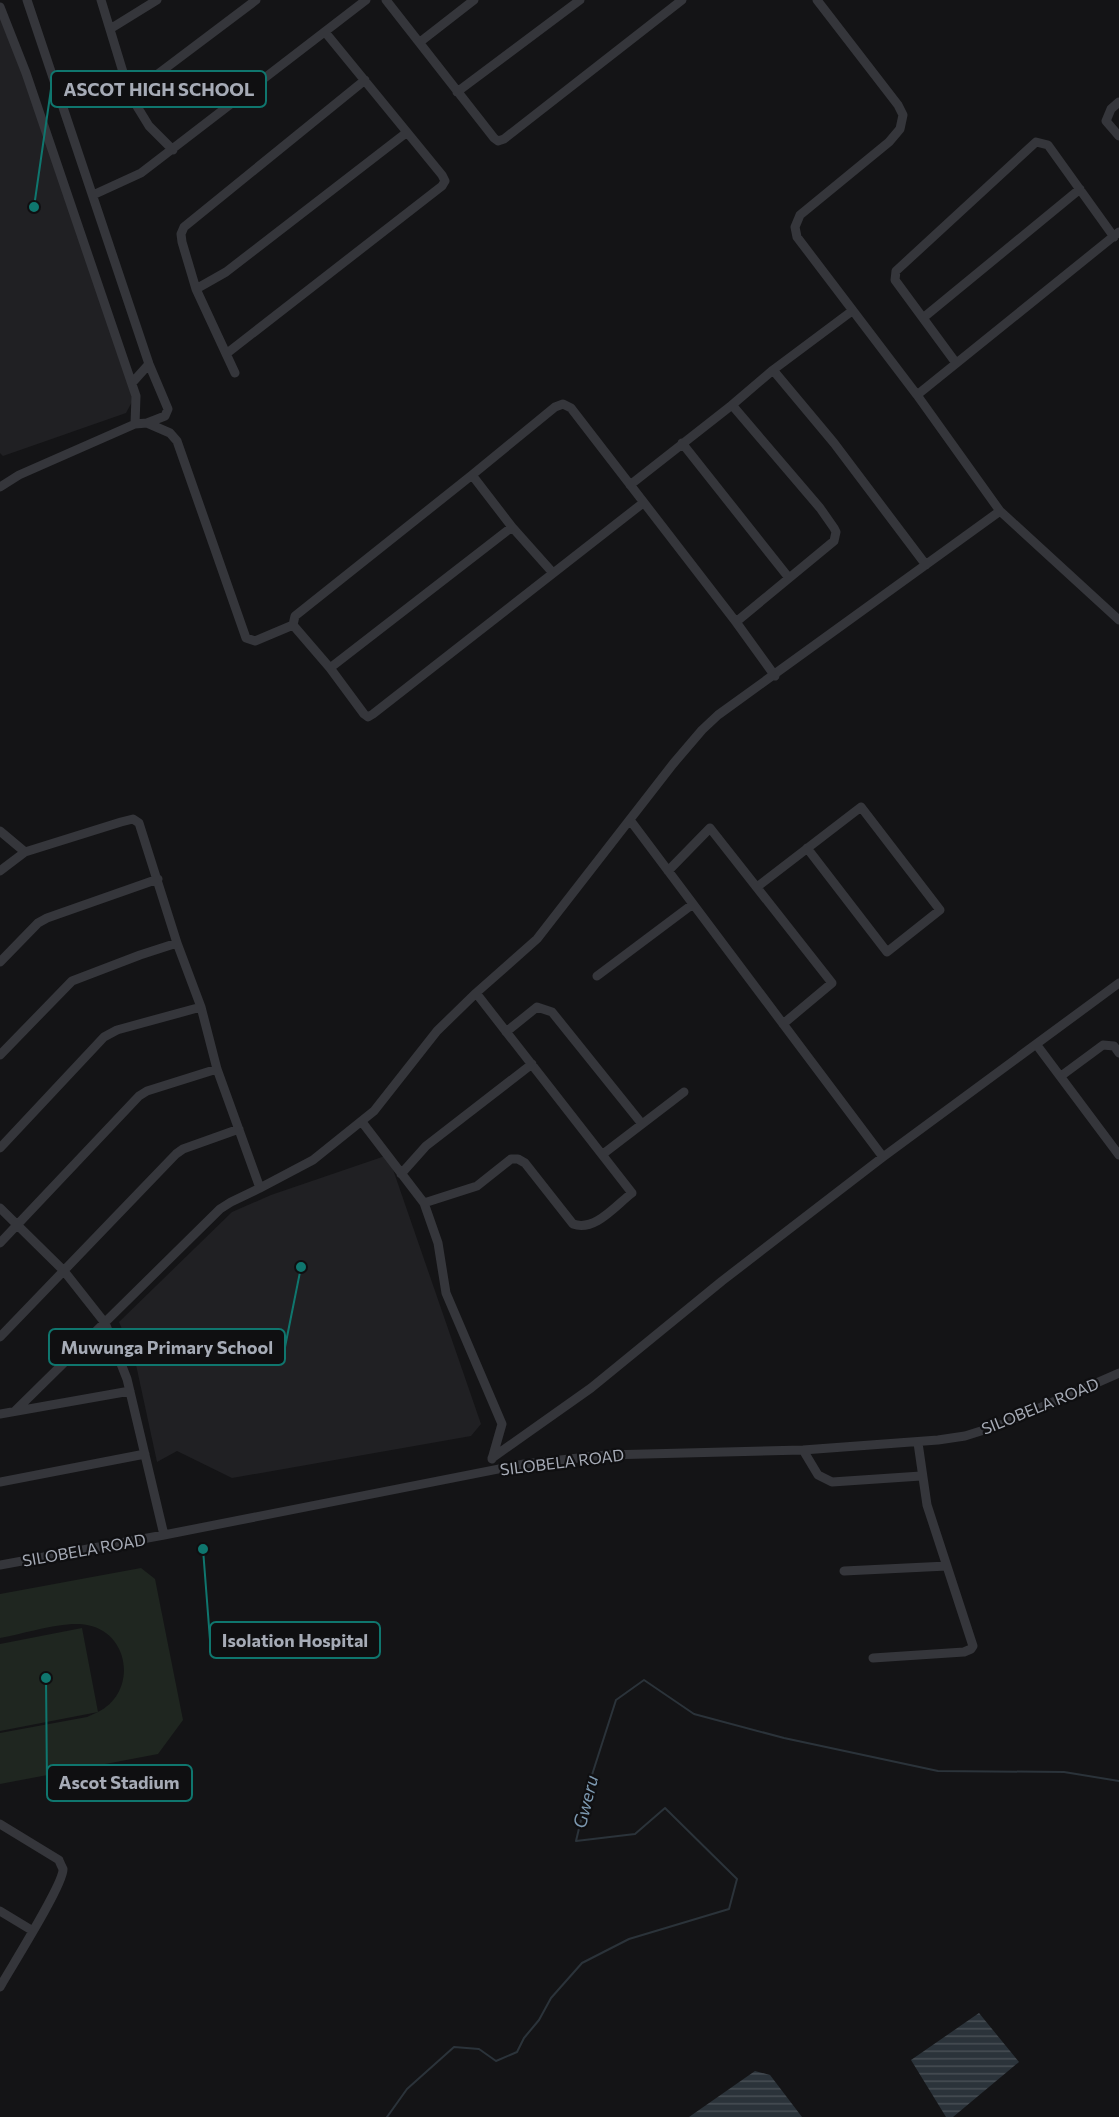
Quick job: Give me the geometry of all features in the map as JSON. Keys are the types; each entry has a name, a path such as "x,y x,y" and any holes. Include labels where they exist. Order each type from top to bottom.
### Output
{"street":[{"path":"0,486 19,475 135,424 147,423 165,416 168,409 149,364 27,0"},
{"path":"101,0 130,94 149,126 173,150"},
{"path":"110,29 157,0"},
{"path":"130,94 256,0"},
{"path":"93,195 141,173 366,0"},
{"path":"386,0 498,141 504,139 682,0"},
{"path":"420,42 474,0"},
{"path":"458,92 580,0"},
{"path":"817,0 898,105 903,115 900,129 889,142 800,215 795,227 797,237 917,395 1000,511 1119,620"},
{"path":"0,7 26,73 132,383 136,396 135,424"},
{"path":"226,354 442,186 445,181 325,32"},
{"path":"235,373 196,289 182,242 181,234 184,227 365,80"},
{"path":"1119,102 1111,110 1107,121 1119,136"},
{"path":"196,289 226,272 406,133"},
{"path":"917,395 1116,235 1048,145 1036,142 896,271 895,280 956,363"},
{"path":"923,318 1080,189"},
{"path":"630,485 773,370 852,311"},
{"path":"132,383 149,364"},
{"path":"773,370 834,443 926,565"},
{"path":"293,625 295,616 555,406 564,404 571,408 775,676"},
{"path":"732,405 820,508 836,532 834,541 736,622"},
{"path":"147,423 170,433 177,441 246,638 255,641 293,625"},
{"path":"682,443 789,578"},
{"path":"472,475 512,526 554,573"},
{"path":"293,625 368,717 643,503"},
{"path":"15,1411 220,1209 312,1160 374,1111 437,1031 537,939 702,730 736,701 775,676 1000,511"},
{"path":"330,669 512,526"},
{"path":"1110,611 1119,604"},
{"path":"757,887 807,848 861,807 940,910 887,952 807,848"},
{"path":"0,871 25,852 133,819 139,823 177,943 201,1007 217,1069 260,1188"},
{"path":"630,820 883,1156"},
{"path":"668,871 710,828 832,983 783,1023"},
{"path":"0,831 25,852"},
{"path":"0,962 38,923 47,918 158,879"},
{"path":"597,976 693,904"},
{"path":"0,1055 75,980 177,943"},
{"path":"492,1458 591,1388 883,1156 1119,983"},
{"path":"424,1203 477,1186 511,1159 518,1159 525,1163 573,1224 581,1227 592,1225 632,1193 476,993"},
{"path":"0,1148 104,1037 117,1030 201,1007"},
{"path":"506,1032 537,1007 552,1012 642,1124"},
{"path":"1036,1044 1119,1155"},
{"path":"1061,1076 1103,1045 1114,1046 1119,1053"},
{"path":"401,1173 426,1146 532,1064"},
{"path":"0,1243 143,1093 217,1069"},
{"path":"603,1154 684,1092"},
{"path":"362,1122 424,1203 438,1243 447,1293 502,1424 488,1470"},
{"path":"0,1337 179,1151 239,1129"},
{"path":"0,1208 64,1271 105,1323 123,1366 130,1391 164,1535"},
{"name":"SILOBELA ROAD","path":"0,1565 524,1464 606,1455 803,1450 918,1443 965,1436 1003,1424 1119,1373"},
{"path":"0,1414 130,1391"},
{"path":"873,1658 964,1652 971,1649 973,1641 927,1504 921,1476 918,1443"},
{"path":"803,1450 818,1475 832,1482 921,1476"},
{"path":"0,1482 145,1455"},
{"path":"844,1571 947,1566"},
{"path":"0,1824 59,1860 63,1869 33,1931 0,1987"},
{"path":"0,1911 33,1931"}],"shaded area":[{"path":"0,16 3,17 134,398 126,413 3,456 0,453"},
{"path":"388,1155 481,1424 471,1436 232,1478 177,1451 157,1462 135,1360 119,1322 232,1212 271,1195"},
{"path":"141,1568 155,1579 183,1720 158,1754 0,1784 0,1733 87,1717 111,1703 119,1692 123,1678 124,1664 113,1639 102,1630 78,1624 56,1626 0,1638 0,1594"},
{"path":"82,1628 98,1712 0,1731 0,1644"},
{"path":"979,2013 1019,2062 953,2117 946,2117 911,2060"},
{"path":"755,2071 770,2075 802,2117 689,2117"}],"waterway":[{"name":"Gweru","path":"387,2117 407,2089 454,2047 479,2049 496,2061 517,2052 551,1998 582,1963 629,1939 729,1909 737,1879 665,1808 635,1834 576,1841 591,1778 616,1700 644,1680 694,1714 784,1738 938,1771 1064,1772 1119,1781"}],"place":[{"name":"ASCOT HIGH SCHOOL","path":"34,207"},
{"name":"Muwunga Primary School","path":"301,1267"},
{"name":"Isolation Hospital","path":"203,1549"},
{"name":"Ascot Stadium","path":"46,1678"}]}
